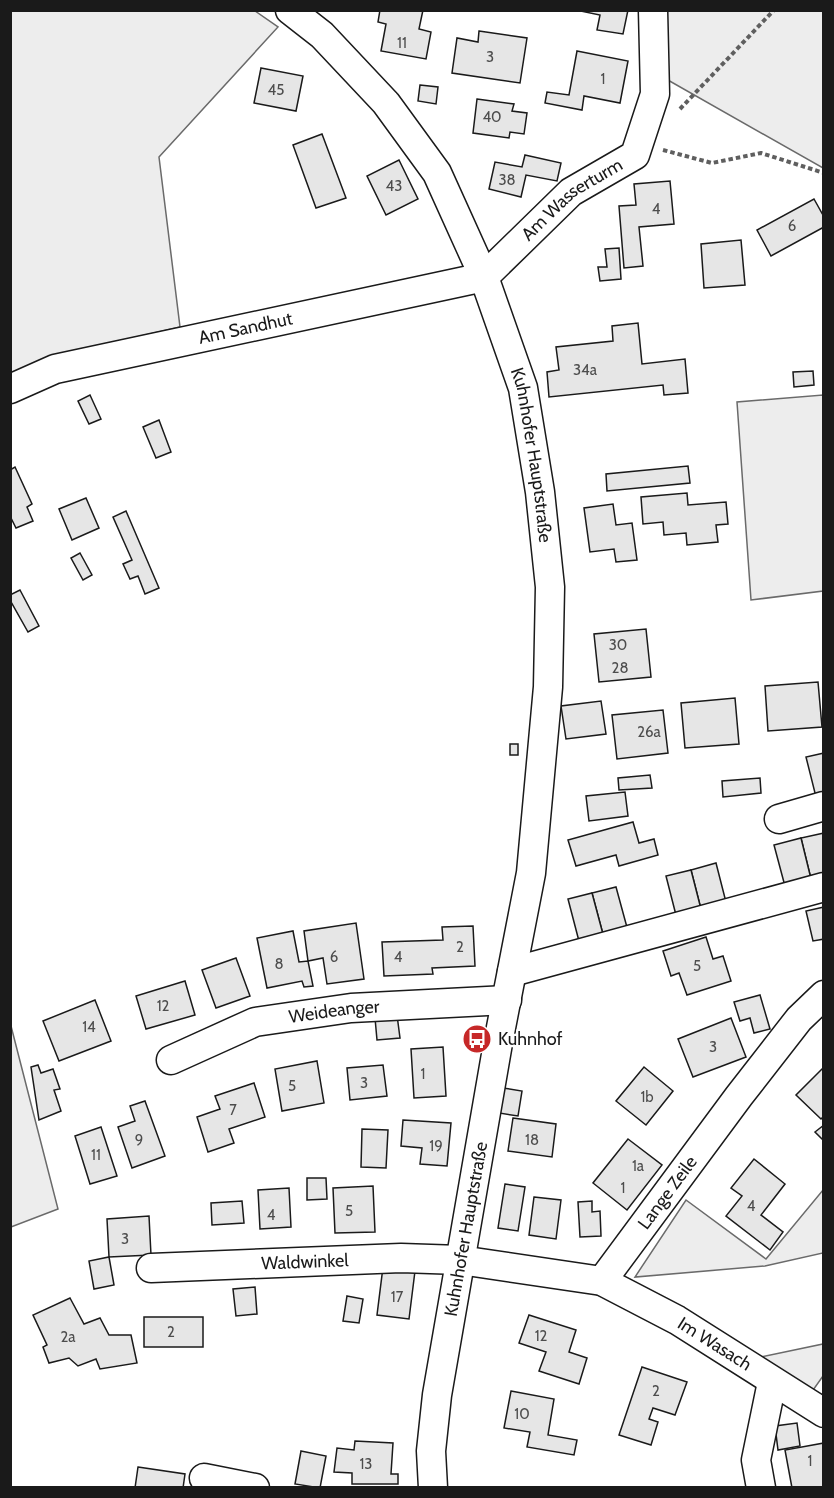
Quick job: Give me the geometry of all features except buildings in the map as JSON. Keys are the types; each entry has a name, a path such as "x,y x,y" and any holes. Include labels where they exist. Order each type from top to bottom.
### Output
{"street":[{"name":"Kuhnhofer Hauptstraße","path":"290,10 322,35 386,103 424,155 437,173 484,277 523,388 540,492 550,587 548,687 531,873 437,1395 431,1451 433,1488"},
{"name":"Am Wasserturm","path":"484,277 571,192 635,155 655,94 653,10"},
{"name":"Am Sandhut","path":"10,388 55,369 484,277"},
{"path":"778,819 824,806"},
{"path":"512,972 824,886"},
{"name":"Lange Zeile","path":"602,1281 799,1019 824,995"},
{"name":"Weideanger","path":"171,1059 255,1022 351,1008 507,1000"},
{"name":"Waldwinkel","path":"151,1268 401,1258 460,1260"},
{"path":"460,1260 602,1281"},
{"name":"Im Wasach","path":"602,1281 677,1320 824,1413"},
{"path":"761,1488 756,1460 772,1382"},
{"path":"204,1478 255,1488"}],"path":[{"path":"676,112 774,10"},
{"path":"635,155 668,149 712,163 761,153 824,173"}],"shaded area":[{"path":"10,11 255,11 278,27 159,157 180,327 46,358 10,374"},
{"path":"659,11 823,11 823,168 659,75"},
{"path":"823,395 823,591 751,600 737,402"},
{"path":"11,1026 58,1209 10,1227"},
{"path":"823,1190 823,1253 765,1266 635,1277 686,1200 766,1259"},
{"path":"823,1344 823,1376 811,1393 756,1358"}],"place":[{"name":"Kuhnhof","path":"477,1039"}]}
